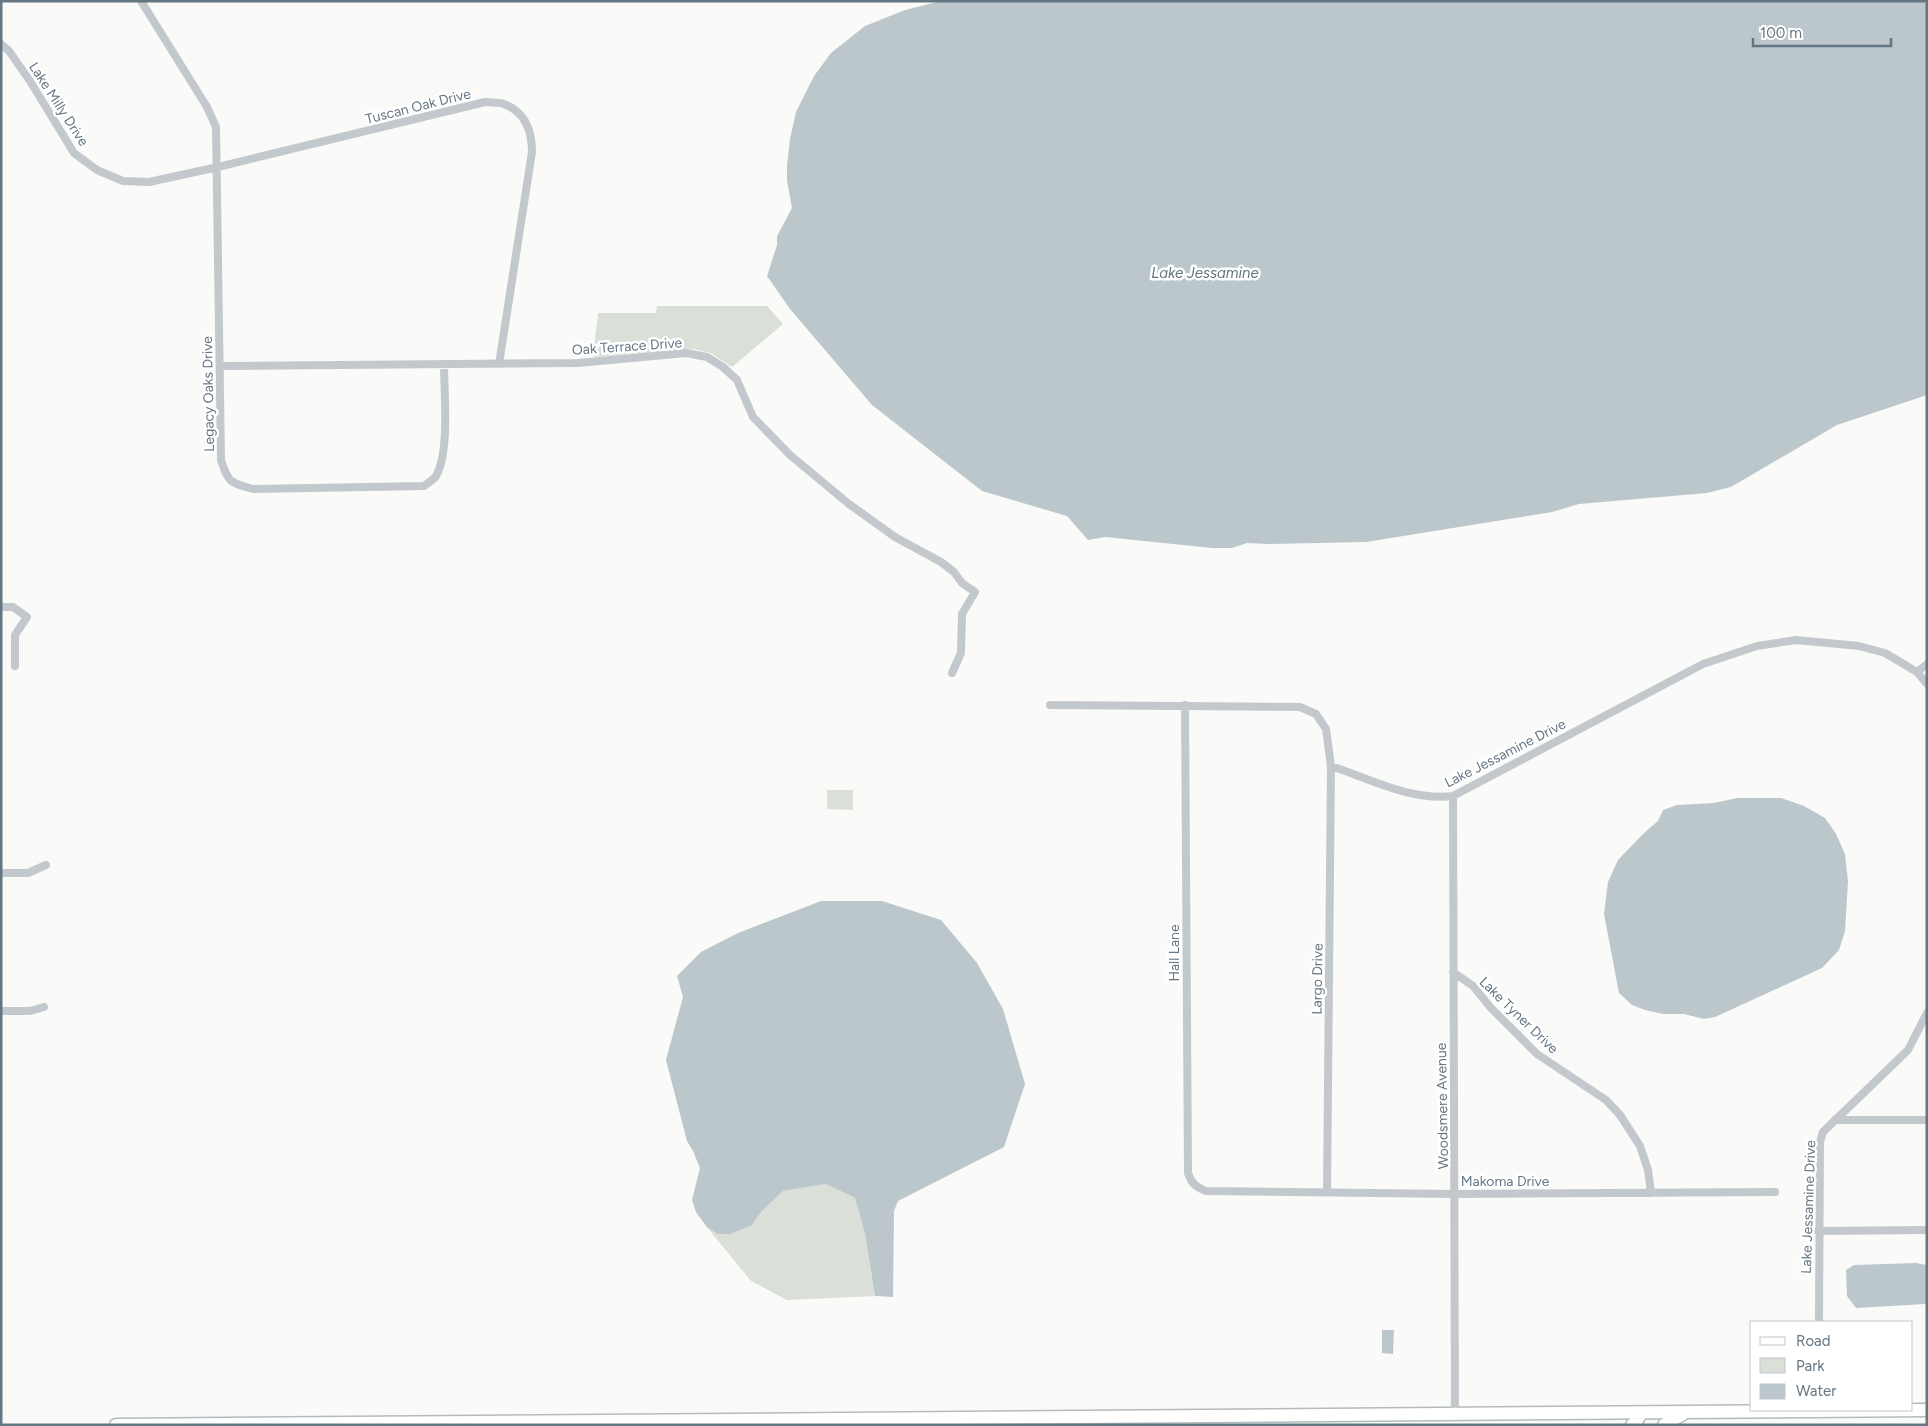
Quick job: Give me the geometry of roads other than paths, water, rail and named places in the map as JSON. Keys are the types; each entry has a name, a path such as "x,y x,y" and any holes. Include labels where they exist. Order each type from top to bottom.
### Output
{"main road":[{"path":"1913,1410 1927,1410"},
{"path":"116,1425 1754,1411"},
{"path":"1664,1425 1688,1412"},
{"path":"1632,1425 1641,1413"},
{"path":"685,1425 706,1420"}],"street":[{"name":"Legacy Oaks Drive","path":"141,1 207,107 216,127 221,460 226,477 236,484 253,489 424,486 435,477 441,463 444,443 444,364"},
{"name":"Lake Milly Drive","path":"1,44 9,51 30,81 74,153 97,170 123,181 149,182 218,167"},
{"name":"Tuscan Oak Drive","path":"218,167 485,102 504,104 518,113 528,125 532,138 532,152 499,364"},
{"name":"Oak Terrace Drive","path":"220,366 578,362 686,353 707,358 723,367 737,380 753,417 790,455 849,504 895,537 941,562 975,592 962,614 961,653 952,673"},
{"path":"1,607 13,608 27,617 15,635 15,666"},
{"name":"Lake Jessamine Drive","path":"1331,766 1418,796 1436,798 1453,796 1703,664 1757,646 1796,640 1858,646 1885,653 1917,672 1927,684"},
{"path":"1917,672 1927,664"},
{"path":"1050,704 1300,706 1316,714 1326,728 1331,766"},
{"name":"Hall Lane","path":"1185,706 1188,1173 1190,1181 1198,1188 1206,1191"},
{"name":"Largo Drive","path":"1327,1192 1331,766"},
{"name":"Woodsmere Avenue","path":"1453,796 1452,972 1455,1415"},
{"path":"1,873 28,873 46,866"},
{"name":"Lake Tyner Drive","path":"1452,972 1473,986 1537,1054 1606,1100 1620,1115 1640,1146 1648,1170 1651,1193"},
{"path":"1,1011 30,1011 44,1007"},
{"name":"Lake Jessamine Drive","path":"1819,1321 1818,1231 1820,1142 1823,1132 1908,1050 1927,1013"},
{"path":"1835,1120 1927,1120"},
{"name":"Makoma Drive","path":"1206,1191 1455,1194 1775,1192"},
{"path":"1818,1231 1927,1230"}],"water":[{"name":"Lake Jessamine","path":"941,1 1927,1 1927,395 1837,425 1731,487 1707,493 1579,504 1552,512 1366,542 1247,543 1232,548 1212,548 1105,537 1088,540 1067,516 982,491 872,405 790,309 767,276 777,245 777,236 792,208 787,181 787,166 796,112 814,76 831,53 865,26 905,10"},
{"path":"1737,798 1781,798 1804,806 1825,818 1836,834 1845,854 1848,881 1845,931 1839,950 1822,968 1715,1017 1704,1019 1684,1014 1663,1014 1632,1005 1619,993 1604,914 1608,882 1618,860 1658,821 1663,810 1677,805 1714,803"},
{"path":"821,901 882,901 941,920 977,963 1003,1009 1025,1084 1004,1147 898,1201 894,1211 893,1297 875,1296 865,1234 855,1198 826,1184 783,1191 762,1211 751,1226 730,1234 717,1234 706,1226 696,1212 692,1200 700,1168 687,1141 666,1060 683,997 677,976 701,952 738,933"},
{"path":"1916,1263 1927,1265 1927,1303 1925,1304 1856,1308 1847,1296 1846,1270 1854,1265"},
{"path":"1382,1330 1394,1330 1393,1354 1382,1353"}]}
